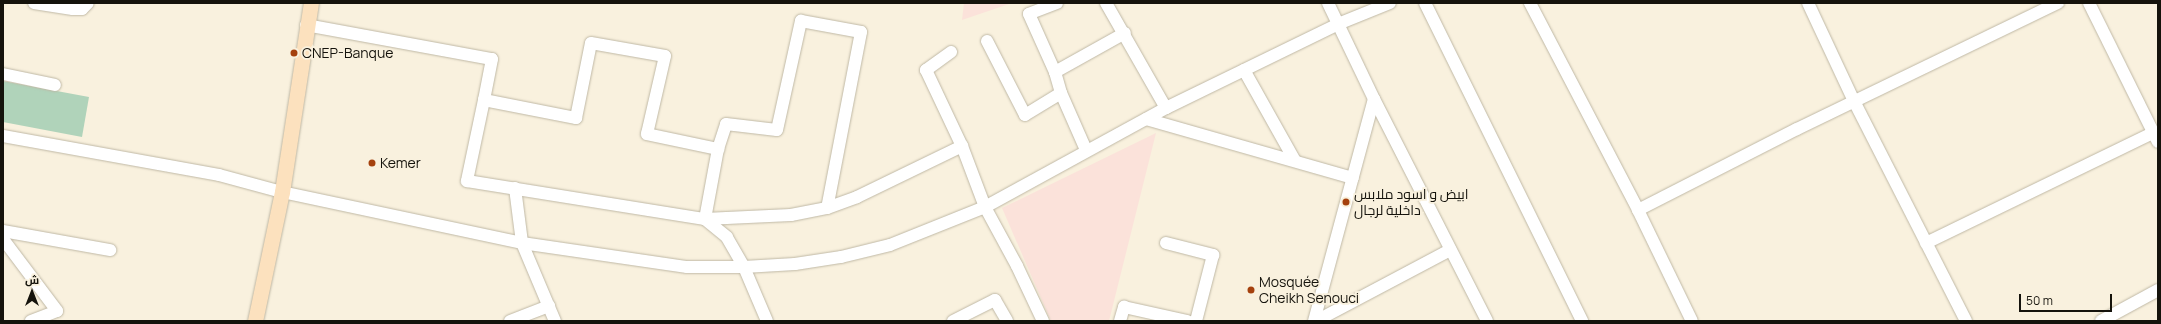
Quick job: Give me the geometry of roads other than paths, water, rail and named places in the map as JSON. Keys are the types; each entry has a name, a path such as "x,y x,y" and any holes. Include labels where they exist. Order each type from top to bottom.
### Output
{"main road":[{"path":"255,321 282,192 306,25 311,3"}],"street":[{"path":"34,3 73,9 82,9 88,3"},
{"path":"1057,3 1029,14 1055,72 1061,93 1086,150"},
{"path":"1106,3 1125,33 1166,108"},
{"path":"1328,3 1374,98 1487,321"},
{"path":"3,136 219,175 282,192 522,243 686,267 744,267 826,259 890,245 985,207 1086,150 1166,108 1338,24 1390,3"},
{"path":"1425,3 1582,321"},
{"path":"1530,3 1638,210 1692,321"},
{"path":"1808,3 1854,101 1966,321"},
{"path":"1638,210 1854,101 2058,3"},
{"path":"1926,243 2156,137 2089,3"},
{"path":"705,219 718,149 726,124 778,130 801,21 861,32 826,208"},
{"path":"306,25 492,59 467,181 705,219 791,215 826,208 857,197 962,146"},
{"path":"1055,72 1125,33"},
{"path":"987,41 1025,115 1061,93"},
{"path":"484,100 576,118 591,43 664,56 647,134 718,149"},
{"path":"951,52 926,70 962,146 985,207 1017,266 1043,321"},
{"path":"1244,70 1295,161"},
{"path":"3,74 55,84"},
{"path":"1315,321 1374,98"},
{"path":"1146,119 1353,178"},
{"path":"515,188 522,243 555,321"},
{"path":"705,219 728,237 744,267 764,320"},
{"path":"3,231 110,250"},
{"path":"3,239 60,316 31,321"},
{"path":"1166,243 1213,255 1196,321"},
{"path":"1315,321 1450,250"},
{"path":"2101,321 2158,290"},
{"path":"953,321 995,300 1007,321"},
{"path":"510,321 548,306"},
{"path":"1120,321 1124,306 1187,321"}],"place":[{"name":"CNEP-Banque","path":"294,53"},
{"name":"Kemer","path":"372,163"},
{"name":"ابيض و اسود ملابس داخلية لرجال","path":"1346,202"},
{"name":"Mosquée Cheikh Senouci","path":"1251,290"}]}
